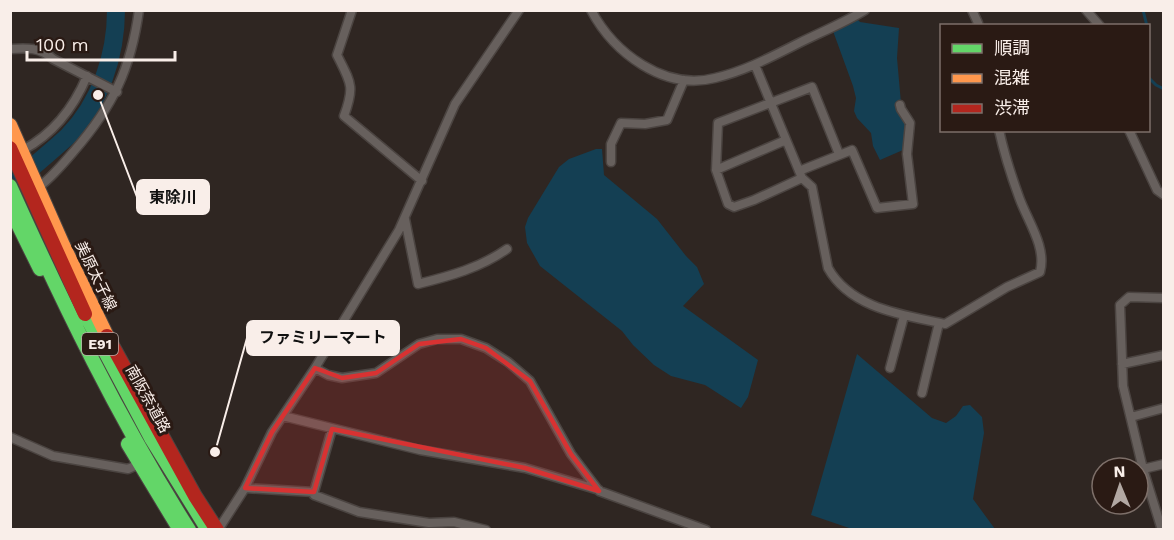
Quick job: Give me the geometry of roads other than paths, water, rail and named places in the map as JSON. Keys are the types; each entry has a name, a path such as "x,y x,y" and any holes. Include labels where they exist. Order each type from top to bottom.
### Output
{"main road":[{"name":"美原太子線","path":"10,124 20,151 38,184 63,245 110,343 195,496 218,530"},
{"name":"南阪奈道路","path":"20,151 64,270 105,354 145,429 208,530"},
{"name":"南阪奈道路","path":"10,186 91,360 132,436 189,530"},
{"path":"11,213 81,356 139,465 180,530"}],"street":[{"path":"38,184 55,174 92,131 117,92 130,57 139,10"},
{"path":"352,10 337,55 351,87 351,97 344,116 422,180"},
{"path":"218,530 245,488 272,432 315,368 405,218 455,104 519,10"},
{"path":"591,10 607,36 628,56 650,71 684,80 712,79 755,65 865,10"},
{"path":"972,10 978,23"},
{"path":"1086,10 1098,24"},
{"path":"10,49 28,47 45,52 53,59 117,92"},
{"path":"755,65 801,175 812,187 828,268 833,279 878,309 945,324 1007,287 1040,272 1041,252 1019,199 999,132"},
{"path":"20,151 41,140 56,125 77,99 87,76"},
{"path":"611,162 610,144 621,123 645,124 668,120 684,80"},
{"path":"839,154 812,87 718,123 716,170 728,204 734,207 839,154 852,150 877,208 913,204 907,154 910,123 900,105"},
{"path":"1130,132 1157,190 1164,195"},
{"path":"716,170 786,140"},
{"path":"405,218 418,284 464,272 507,249"},
{"path":"1140,456 1123,386 1120,305 1129,297 1164,298"},
{"path":"890,368 904,316"},
{"path":"922,393 939,323"},
{"path":"315,368 328,375 342,378 376,373 419,344 437,339 461,339 486,348 508,362 530,381 571,454 599,490"},
{"path":"1122,364 1164,355"},
{"path":"1131,417 1164,408"},
{"path":"283,416 420,450 525,468 599,490 706,530"},
{"path":"314,492 332,429"},
{"path":"10,438 53,456 128,469 139,465"},
{"path":"245,488 314,492"},
{"path":"1150,491 1162,530"},
{"path":"314,492 314,495 359,512 429,523 454,522 486,530"}],"water":[{"path":"858,20 899,28 897,58 901,103 897,104 897,110 906,123 903,150 880,160 873,146 871,133 857,118 854,111 856,98 853,86 833,31"},
{"path":"602,149 604,175 657,219 697,267 704,284 683,306 758,360 748,397 741,408 705,385 671,376 654,365 622,331 540,266 527,243 525,227 528,218 559,167 569,159"},
{"path":"857,354 932,418 946,423 956,416 963,406 970,405 982,417 984,433 973,499 995,529 852,529 811,515"}],"waterway":[{"path":"10,189 68,136 89,109 104,78 109,61 116,10"},
{"path":"1143,10 1146,24"},
{"path":"1150,79 1164,89"}],"place":[{"name":"東除川","path":"98,95"},
{"name":"ファミリーマート","path":"215,452"}]}
